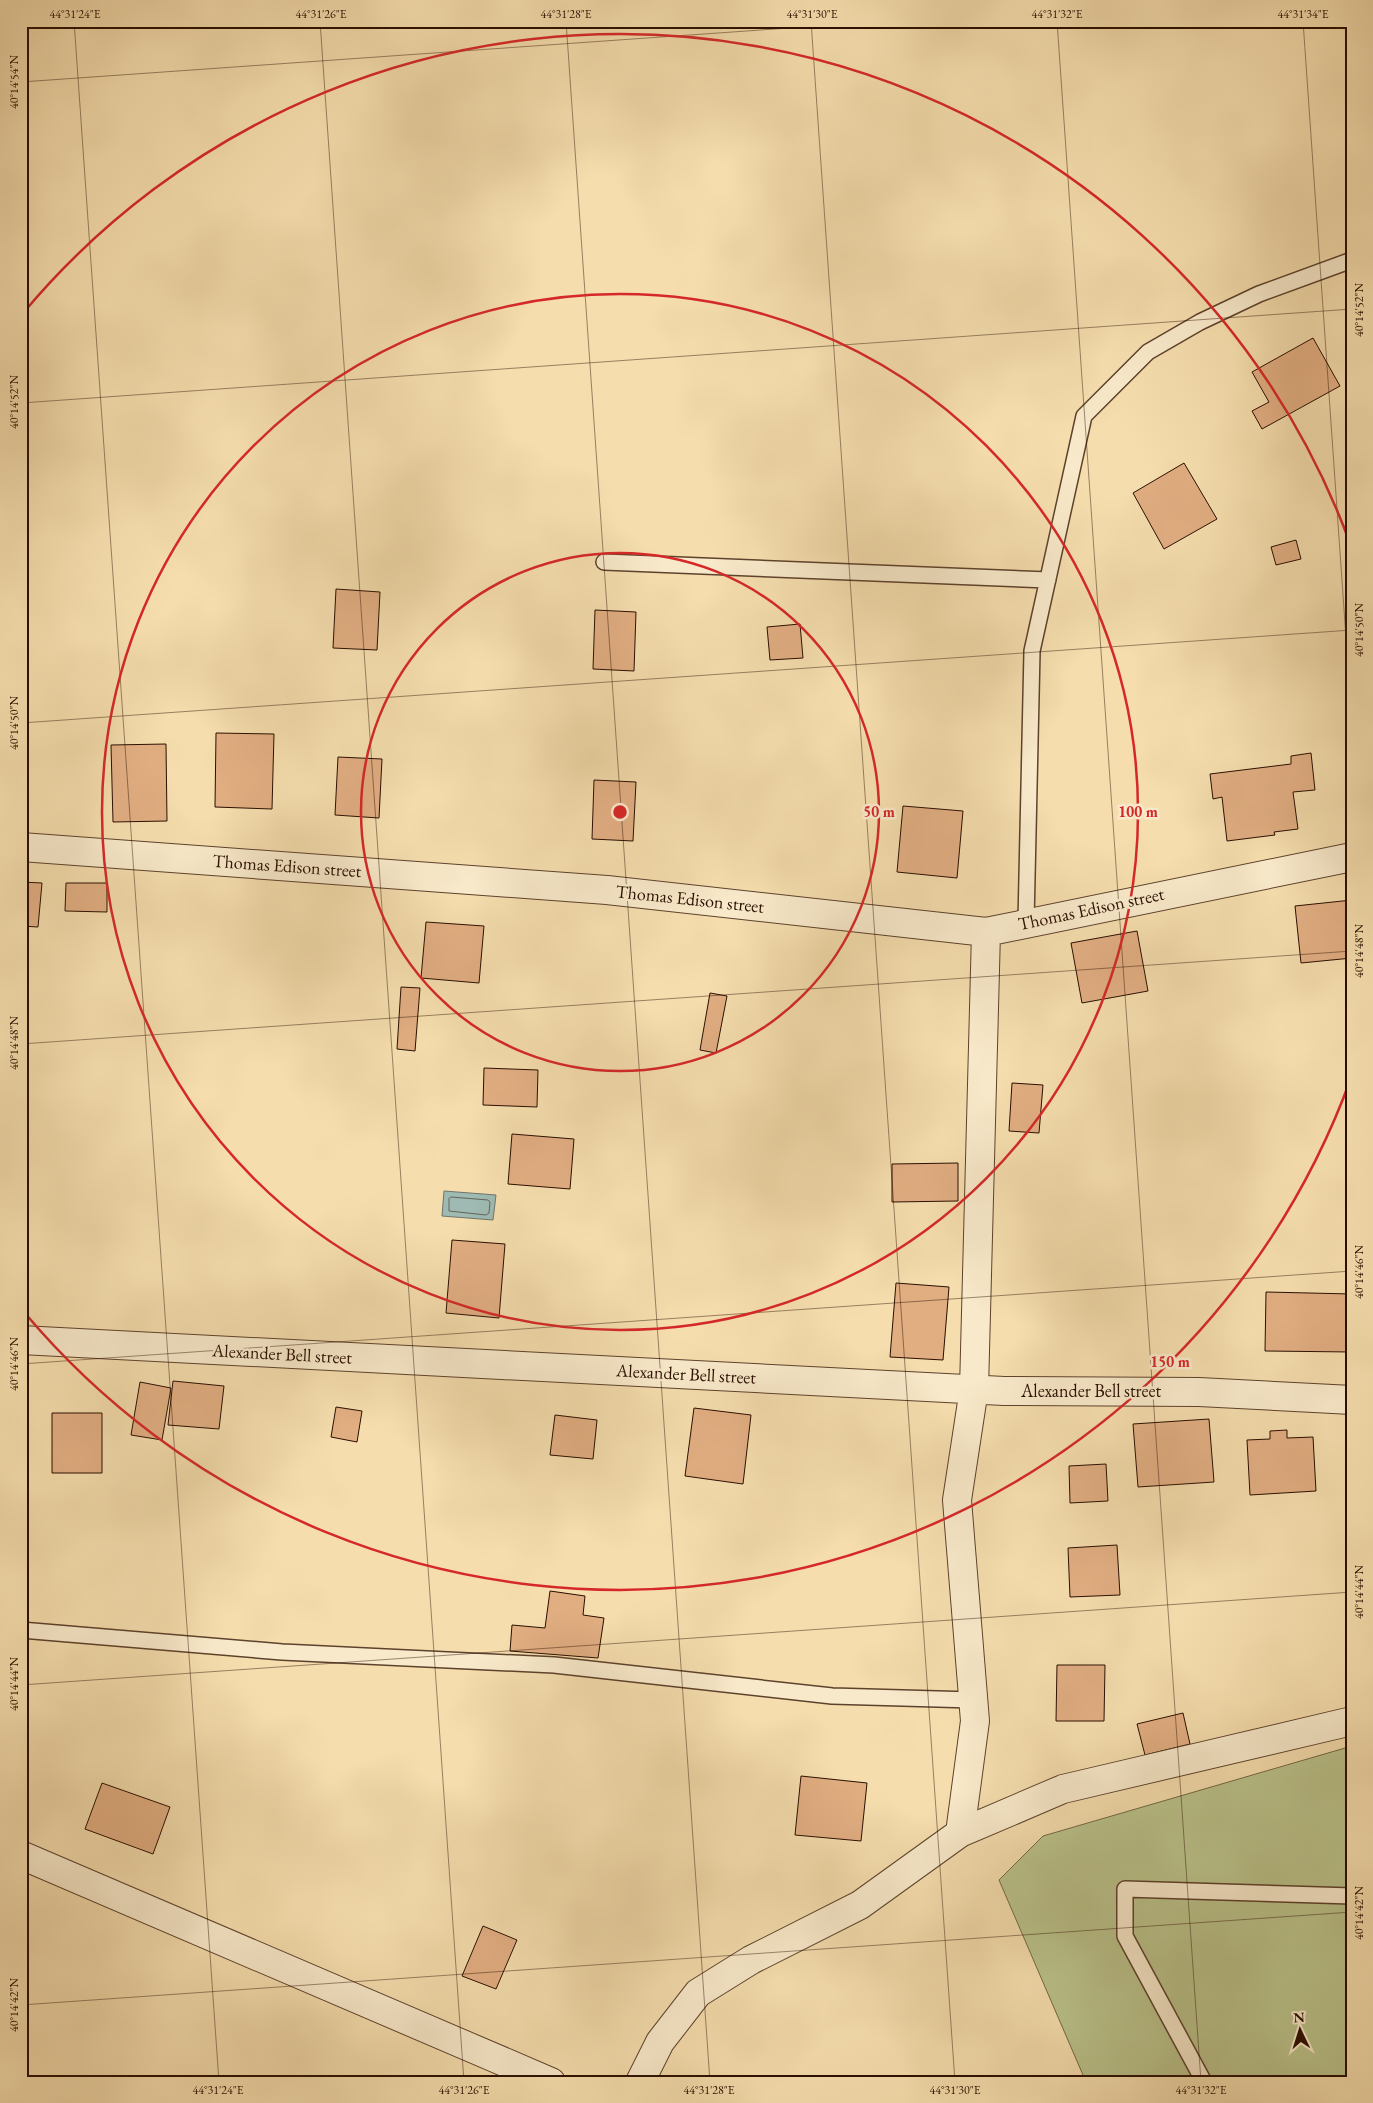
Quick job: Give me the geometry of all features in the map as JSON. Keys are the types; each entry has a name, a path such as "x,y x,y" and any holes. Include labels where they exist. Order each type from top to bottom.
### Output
{"street":[{"name":"Thomas Edison street","path":"21,847 607,890 986,932 1026,922 1352,857"},
{"path":"960,1833 975,1721 957,1500 974,1389 986,932"},
{"name":"Alexander Bell street","path":"21,1340 974,1389 1199,1392 1352,1400"},
{"path":"640,2082 660,2042 698,1993 751,1960 860,1905 960,1833 1063,1789 1352,1721"},
{"path":"21,1855 551,2082"}],"lane":[{"path":"1026,922 1032,651 1084,416 1148,352 1200,322 1259,294 1352,260"},
{"path":"604,562 1048,580"},
{"path":"21,1630 282,1652 554,1665 832,1696 973,1700"},
{"path":"1204,2082 1125,1936 1125,1889 1352,1896"}],"green space":[{"path":"1352,1746 1352,2082 1086,2082 999,1880 1043,1836"}],"water":[{"path":"444,1191 496,1195 493,1220 442,1216"}],"building":[{"path":"1313,338 1340,386 1262,429 1252,411 1269,402 1252,372"},
{"path":"1184,463 1217,519 1164,549 1133,493"},
{"path":"1296,540 1301,559 1276,565 1271,547"},
{"path":"336,589 380,592 377,650 333,648"},
{"path":"595,610 636,612 634,671 593,669"},
{"path":"800,624 803,658 770,660 767,627"},
{"path":"216,733 274,734 272,809 215,807"},
{"path":"166,744 167,821 113,822 111,745"},
{"path":"1311,753 1315,790 1293,792 1298,829 1274,832 1275,835 1227,841 1222,797 1213,799 1210,774 1291,764 1291,756"},
{"path":"338,757 382,759 379,818 335,815"},
{"path":"594,780 636,782 633,841 592,839"},
{"path":"903,806 963,811 957,878 897,872"},
{"path":"21,882 42,883 38,927 21,926"},
{"path":"66,883 107,883 107,912 65,911"},
{"path":"1352,900 1352,958 1301,963 1295,906"},
{"path":"426,922 484,926 479,983 421,978"},
{"path":"1137,931 1148,991 1082,1003 1071,943"},
{"path":"401,987 420,988 415,1051 397,1049"},
{"path":"710,993 727,996 716,1053 700,1050"},
{"path":"484,1068 538,1070 537,1107 483,1105"},
{"path":"1012,1083 1043,1085 1039,1133 1009,1131"},
{"path":"512,1134 574,1139 570,1189 508,1184"},
{"path":"958,1163 958,1201 892,1202 892,1164"},
{"path":"452,1240 505,1244 499,1318 446,1313"},
{"path":"896,1283 949,1287 943,1360 890,1357"},
{"path":"1266,1292 1352,1294 1352,1352 1265,1351"},
{"path":"173,1381 224,1386 219,1429 168,1425"},
{"path":"140,1382 171,1388 162,1440 131,1435"},
{"path":"336,1407 362,1411 357,1442 331,1437"},
{"path":"694,1408 751,1415 743,1484 685,1476"},
{"path":"52,1413 102,1413 102,1473 52,1473"},
{"path":"555,1415 597,1420 593,1459 550,1455"},
{"path":"1209,1419 1214,1482 1138,1487 1133,1424"},
{"path":"1287,1430 1287,1438 1313,1437 1316,1491 1250,1495 1247,1440 1270,1439 1270,1431"},
{"path":"1106,1464 1108,1501 1070,1503 1069,1466"},
{"path":"1117,1545 1120,1595 1070,1597 1068,1548"},
{"path":"550,1591 585,1596 583,1615 604,1618 598,1658 510,1651 512,1625 545,1628"},
{"path":"1057,1665 1105,1665 1104,1721 1056,1721"},
{"path":"1183,1713 1190,1744 1145,1755 1137,1724"},
{"path":"801,1776 867,1783 861,1841 795,1835"},
{"path":"102,1783 170,1807 153,1854 85,1829"},
{"path":"483,1926 517,1940 496,1989 462,1976"}]}
